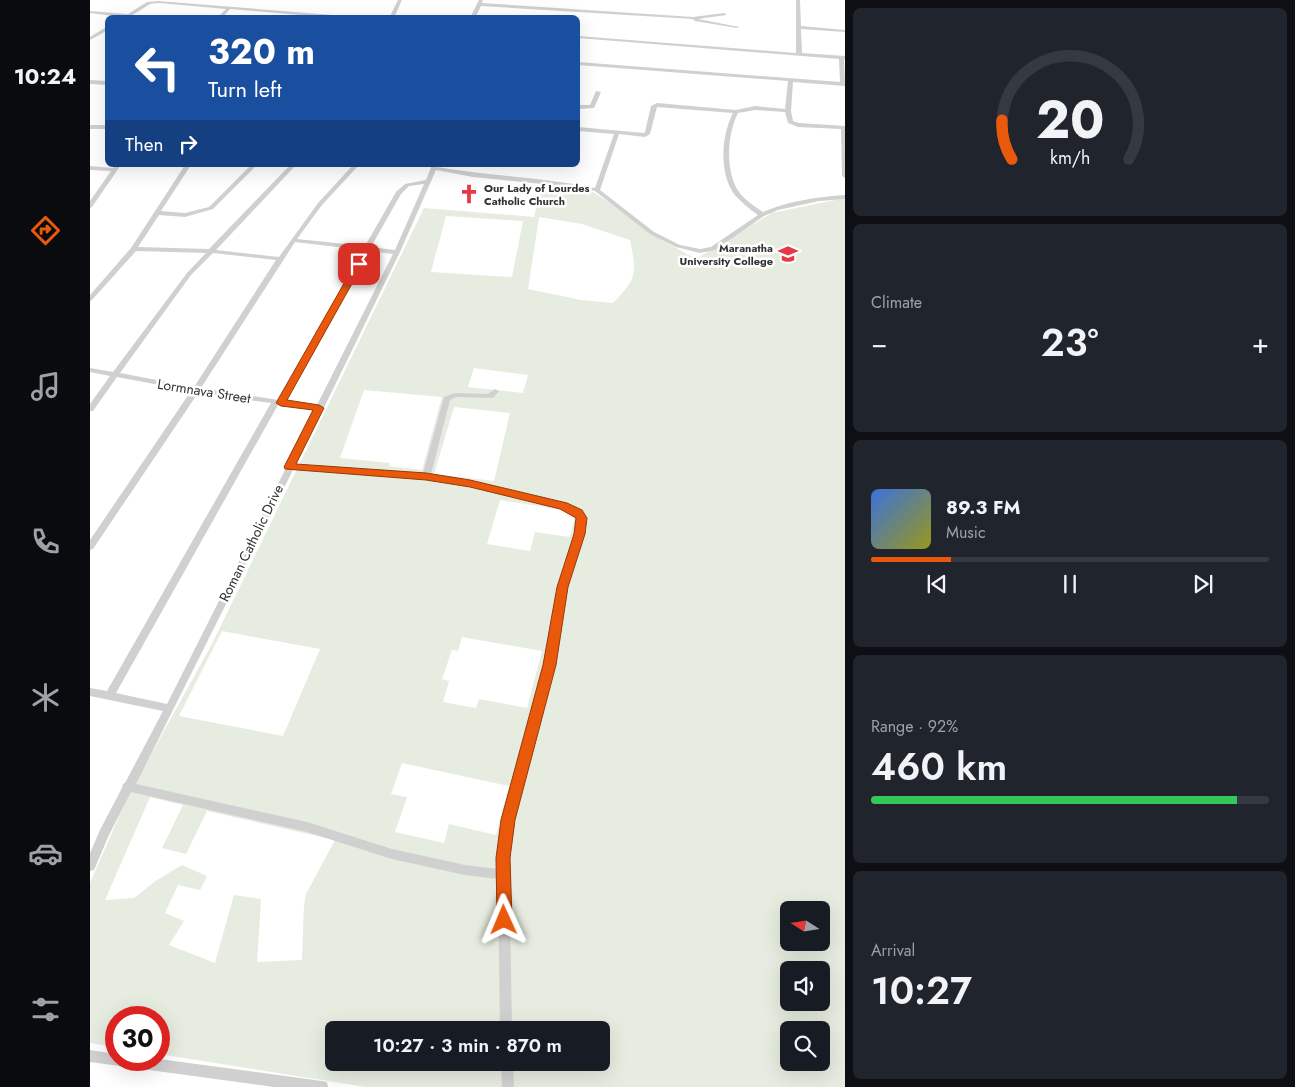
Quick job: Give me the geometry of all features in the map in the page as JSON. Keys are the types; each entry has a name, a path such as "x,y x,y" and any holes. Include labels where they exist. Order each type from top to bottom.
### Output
{"street":[{"path":"143,0 151,2 176,1 205,6 319,15"},
{"path":"205,6 210,0"},
{"path":"392,15 400,0"},
{"path":"558,9 561,0"},
{"path":"798,0 799,54"},
{"path":"128,15 151,2"},
{"path":"474,15 480,2 692,18 703,18 713,13 724,14"},
{"path":"222,15 229,8"},
{"path":"90,12 117,15"},
{"path":"692,18 698,21 737,27"},
{"path":"798,28 845,31"},
{"path":"90,38 105,29"},
{"path":"580,37 843,58 844,83 580,63"},
{"path":"791,79 788,111 789,120 793,124 844,128 845,176"},
{"path":"90,82 105,83"},
{"path":"580,107 592,107 598,92"},
{"path":"580,129 645,135 648,132 654,106 657,105 736,112 752,109 788,111"},
{"path":"736,112 726,135 728,176 731,186 738,196 762,215"},
{"path":"90,127 105,127"},
{"path":"597,190 617,133"},
{"path":"90,299 134,249 187,167"},
{"path":"156,214 185,215 211,208 252,167"},
{"path":"90,409 189,274 291,167"},
{"path":"90,547 196,390 293,240 320,204 354,167"},
{"path":"435,167 473,175 572,185 597,190 652,233 678,246 692,250 713,249 762,215 794,204 819,199 845,197"},
{"name":"Roman Catholic Drive","path":"90,866 127,787 397,252 435,167"},
{"path":"90,168 116,168"},
{"path":"90,206 116,168"},
{"path":"109,696 403,187 428,181"},
{"path":"293,240 397,252"},
{"path":"134,249 211,251 281,259"},
{"name":"Lormnava Street","path":"90,370 196,390 319,408"},
{"path":"426,476 447,398 455,394 490,396 494,391"},
{"path":"289,467 426,476 470,484 563,506 578,512 581,518 580,534 562,587 549,665 508,820 503,858 506,1021"},
{"path":"90,692 168,708"},
{"path":"127,787 307,827 392,854 465,870 504,875"},
{"path":"90,1056 105,1058"},
{"path":"170,1067 322,1087"},
{"path":"507,1071 508,1087"}],"shaded area":[{"path":"542,184 588,189 623,211 648,232 696,259 772,213 845,198 845,1087 365,1087 170,1056 170,1006 105,1006 105,1045 90,1043 90,883 128,796 212,644 424,208 534,217","holes":["446,216 523,221 512,277 431,272","539,217 582,224 630,240 634,261 633,275 627,287 613,303 581,300 528,289","474,368 528,375 523,393 468,387","364,390 442,397 422,470 389,466 390,463 340,458","454,407 510,413 494,481 434,474","500,500 576,512 570,537 535,532 530,551 487,544","222,631 320,649 283,736 179,716","462,637 542,651 527,708 479,699 476,708 443,702 449,681 442,679 452,650 458,651","402,763 509,786 496,835 449,824 444,843 395,832 407,797 391,794","150,797 183,805 162,848 186,854 207,811 335,840 306,894 302,960 257,962 261,899 234,895 215,963 169,945 184,921 165,913 178,885 200,890 207,876 182,865 157,880 134,898 105,900"]}],"place":[{"name":"Our Lady of Lourdes Catholic Church","path":"469,194"},
{"name":"Maranatha University College","path":"788,254"}],"route":[{"path":"359,264 324,323 281,403 319,408 289,467 426,476 470,484 563,506 578,512 581,518 580,534 562,587 549,665 508,820 503,858 504,920"}]}
